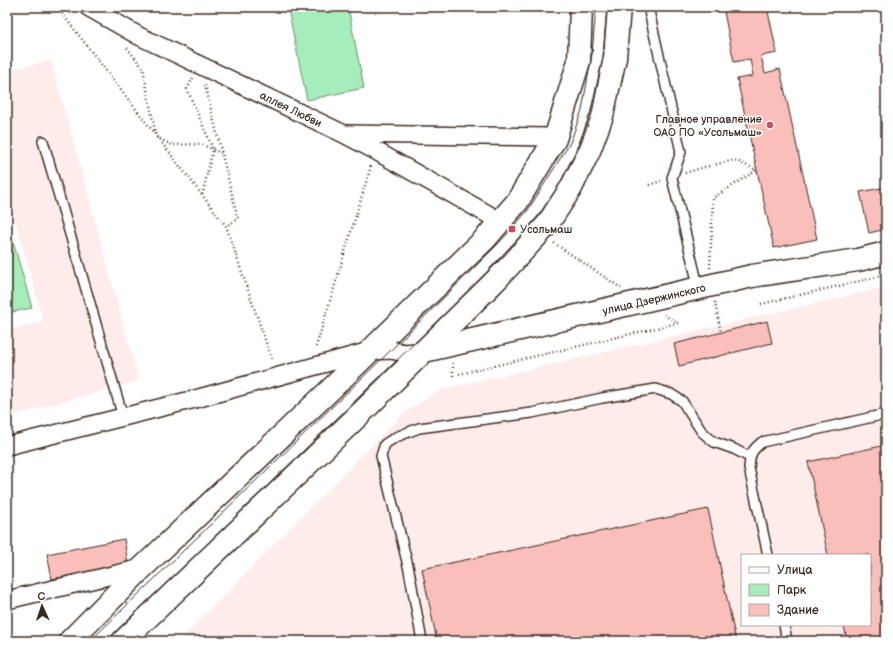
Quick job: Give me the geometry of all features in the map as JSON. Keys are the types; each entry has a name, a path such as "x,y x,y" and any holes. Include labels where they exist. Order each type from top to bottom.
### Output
{"main road":[{"path":"70,641 142,568 330,390 486,238 517,202 555,138 579,61 581,7"},
{"path":"123,641 360,414 494,282 547,225 572,188 589,152 602,116 615,58 619,7"},
{"name":"улица Дзержинского","path":"424,351 752,276 858,260 886,253"}],"street":[{"name":"аллея Любви","path":"84,13 139,36 344,134 491,216"},
{"path":"344,134 547,137"},
{"path":"7,446 199,398 370,351 391,350 405,353 424,351"},
{"path":"7,600 142,568"}],"lane":[{"path":"648,7 681,152 672,178 707,286"},
{"path":"43,141 123,416"},
{"path":"422,641 409,570 381,456 385,444 396,437 419,428 532,413 602,398 656,389 671,394 682,401 702,432 714,442 734,448 750,457"},
{"path":"768,554 749,468 750,457 754,448 762,442 886,414"},
{"path":"784,626 787,641"}],"path":[{"path":"57,7 226,226 272,360"},
{"path":"60,7 84,13"},
{"path":"125,46 143,68 156,136 172,145 201,144 221,153"},
{"path":"200,65 187,89 213,149 202,196"},
{"path":"200,65 238,219 226,226"},
{"path":"316,347 376,151"},
{"path":"706,167 736,160 757,170 713,198 707,286 721,332"},
{"path":"553,242 623,288"},
{"path":"761,304 886,275"},
{"path":"459,374 678,323"},
{"path":"452,360 453,377"}],"shaded area":[{"path":"51,60 139,381 7,417 7,331 43,321 7,189 7,71"},
{"path":"886,287 886,641 179,641 405,412 440,390"}],"green space":[{"path":"300,7 348,7 364,88 307,100 288,9"},
{"path":"7,220 32,308 7,313"}],"building":[{"name":"Главное управление ОАО ПО «Усольмаш»","path":"723,7 767,7 777,53 761,56 765,73 780,69 817,239 774,248 737,79 753,76 750,59 734,62"},
{"path":"886,187 886,229 869,233 860,192"},
{"path":"767,321 772,343 679,366 674,344"},
{"path":"886,445 886,641 847,641 844,626 871,626 871,554 828,554 808,462"},
{"path":"708,509 736,641 437,641 422,569"},
{"path":"124,539 128,564 52,579 47,554"}],"tram line":[{"path":"90,641 391,350 496,246 528,210 570,143 582,110 592,54 596,7"},
{"path":"107,641 488,272 506,254 538,216 561,182 579,148 592,114 603,57 607,7"}],"place":[{"name":"Главное управление ОАО ПО «Усольмаш»","path":"770,125"},
{"name":"Усольмаш","path":"512,229"}]}
